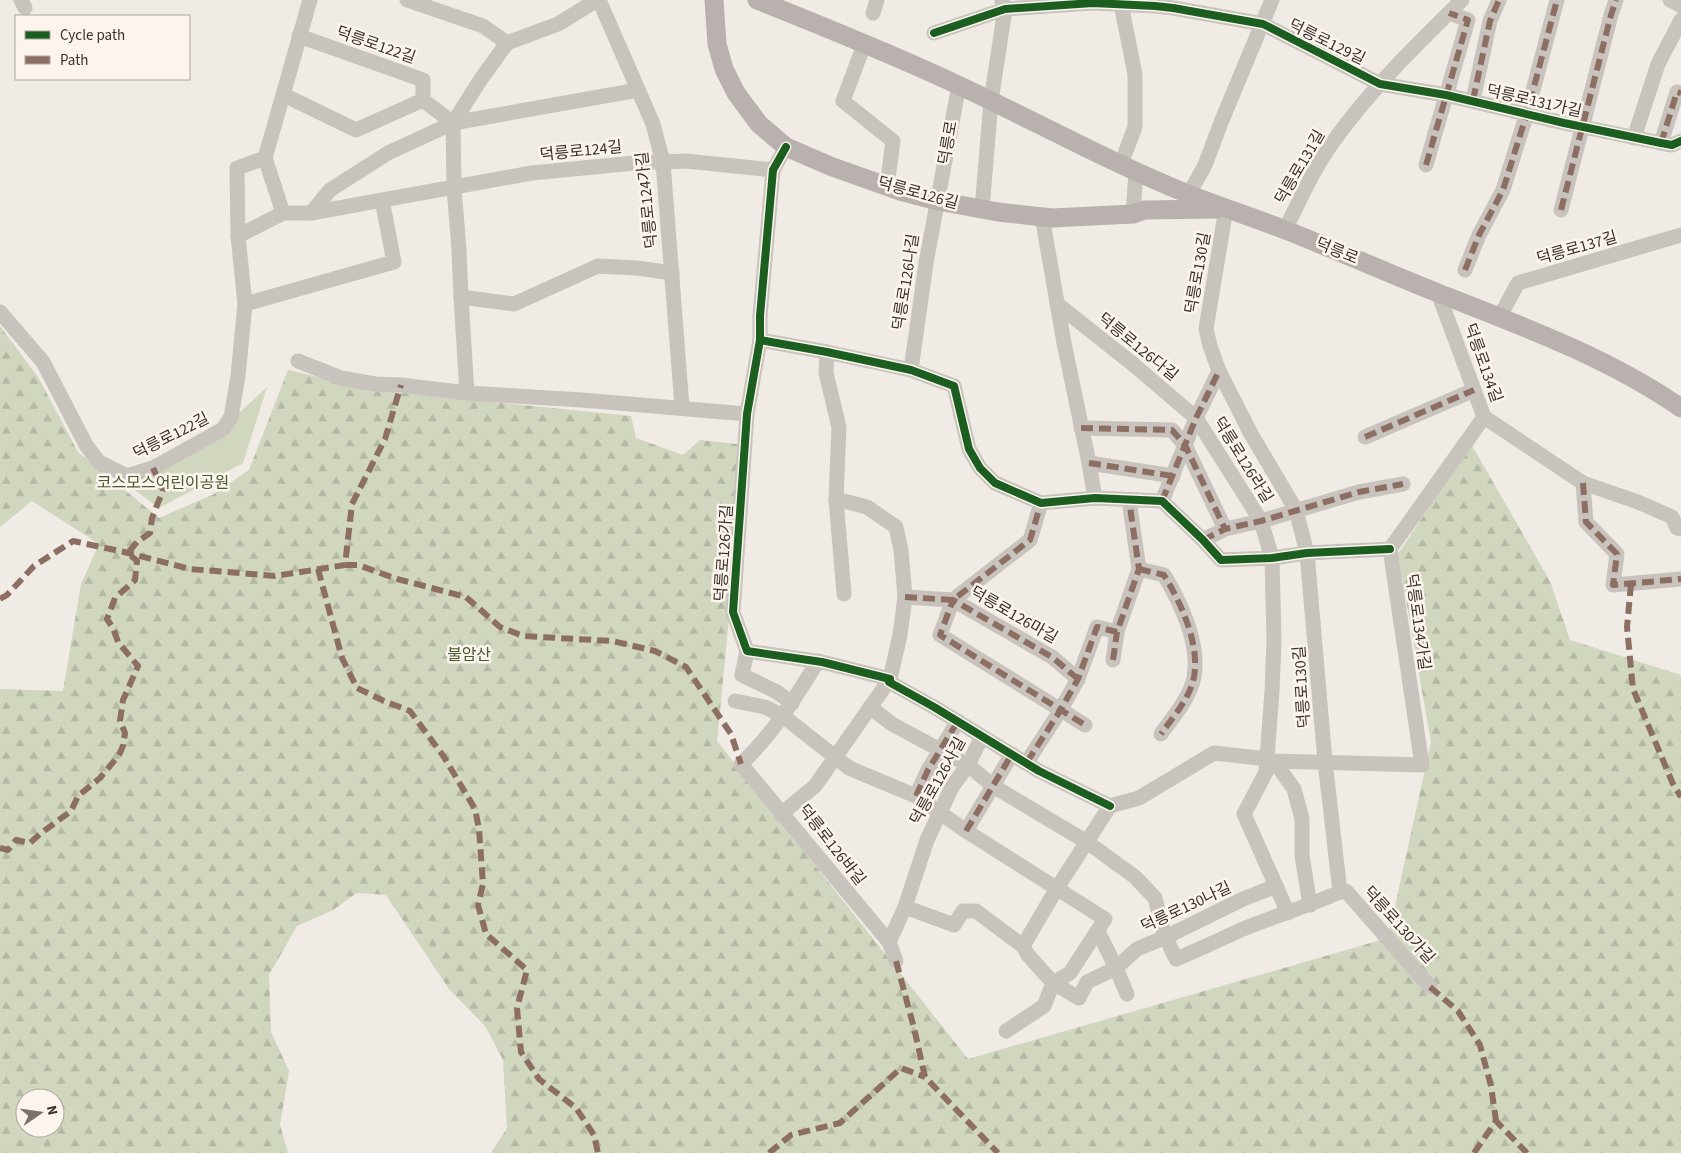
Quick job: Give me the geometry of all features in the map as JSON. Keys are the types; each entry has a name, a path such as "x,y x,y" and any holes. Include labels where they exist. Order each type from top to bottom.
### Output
{"main road":[{"name":"덕릉로126길","path":"714,0 717,44 724,70 736,93 759,124 786,147 830,166 938,201 998,212 1052,218 1133,214 1144,210 1226,209"},
{"name":"덕릉로","path":"757,0 865,42 959,85 1128,168 1189,194 1285,230 1563,343 1613,368 1681,408"}],"street":[{"path":"238,236 283,213 265,158 310,0"},
{"path":"468,393 454,188 453,123 480,79 507,43 558,24 598,0"},
{"name":"덕릉로124가길","path":"598,0 653,124 663,162 682,407"},
{"name":"덕릉로129길","path":"1189,194 1205,165 1272,0"},
{"name":"덕릉로131길","path":"1285,230 1326,153 1380,84 1462,0"},
{"name":"덕릉로131가길","path":"1472,100 1490,21 1499,0"},
{"path":"1527,113 1557,0"},
{"path":"1583,127 1616,0"},
{"path":"1670,0 1681,6"},
{"path":"410,1 483,26 507,43"},
{"path":"934,33 1003,5 1093,3 1155,6 1263,24"},
{"path":"1120,4 1135,74 1135,127 1128,168 1133,214"},
{"path":"982,209 990,101 1003,5"},
{"path":"1426,165 1468,20 1449,13"},
{"path":"1634,138 1658,64 1681,20"},
{"name":"덕릉로129길","path":"1263,24 1380,84"},
{"name":"덕릉로122길","path":"299,36 423,80 423,100"},
{"path":"865,42 843,101 893,141 887,186"},
{"name":"덕릉로131가길","path":"1380,84 1472,100 1634,138 1672,145 1680,143"},
{"name":"덕릉로","path":"938,201 959,85"},
{"path":"311,213 330,190 388,153 453,123 638,90"},
{"path":"1661,143 1679,93"},
{"path":"284,95 356,130 423,100 453,123"},
{"name":"덕릉로131가길","path":"1466,270 1479,235 1503,190 1527,113"},
{"name":"덕릉로131가길","path":"1561,210 1583,127"},
{"name":"덕릉로126가길","path":"786,147 774,170 760,316 760,340 747,414 734,612 747,651 742,675 777,692 792,703"},
{"name":"덕릉로122길","path":"0,312 42,362 86,445 99,462 127,476 153,468 223,429 231,417 238,376 245,304 238,236 236,168 265,158"},
{"name":"덕릉로124길","path":"283,213 311,213 532,173 686,161 774,170"},
{"path":"245,304 394,262 382,200"},
{"name":"덕릉로126나길","path":"911,370 926,263 938,201"},
{"name":"덕릉로130길","path":"1226,209 1206,329 1219,371 1251,434 1296,510 1308,553 1325,761"},
{"path":"1042,216 1057,304 1081,428 1090,464 1095,498"},
{"name":"덕릉로137길","path":"1500,316 1518,283 1681,235"},
{"path":"461,297 514,304 598,266 637,268 672,273"},
{"name":"덕릉로134길","path":"1438,293 1484,417 1583,483 1638,502 1678,519"},
{"name":"덕릉로126다길","path":"1057,304 1134,365 1196,418"},
{"path":"760,340 911,370 954,386 969,449 980,468 995,483 1041,503 1095,498 1162,501 1221,560 1390,549 1484,417"},
{"path":"827,352 826,373 838,428 836,499 844,594"},
{"path":"298,361 342,378 375,384 401,385 468,393 682,407 747,414"},
{"path":"1162,501 1196,418 1219,371"},
{"path":"1364,438 1474,390"},
{"name":"덕릉로126라길","path":"1196,418 1260,521 1272,558"},
{"path":"1081,428 1172,430 1186,444 1226,529"},
{"path":"1090,464 1173,476"},
{"path":"1583,483 1586,522 1617,554 1613,585 1681,579"},
{"path":"1260,521 1358,492 1403,484"},
{"path":"836,499 867,507 896,527 901,550 905,597 900,635 889,682 1040,771 1110,806 1139,798 1214,753 1271,760 1325,761"},
{"path":"1113,660 1117,632 1138,569 1130,500"},
{"path":"905,597 953,600 1030,540 1041,503"},
{"name":"덕릉로126라길","path":"1203,540 1226,529 1260,521"},
{"name":"덕릉로134가길","path":"1325,761 1422,765 1390,549"},
{"name":"덕릉로130길","path":"1271,760 1274,641 1272,558"},
{"path":"1138,569 1164,575 1176,594 1195,649 1194,678 1183,703 1161,734"},
{"name":"덕릉로126마길","path":"1078,679 1052,658 953,600 940,635 1085,725"},
{"path":"1027,762 1078,679 1097,627 1117,632"},
{"path":"747,651 818,661 890,679"},
{"path":"782,814 741,764 756,750 783,716 818,661"},
{"name":"덕릉로126바길","path":"890,679 815,786 782,814 889,942 896,961"},
{"path":"735,701 765,708 783,716 849,768 916,796 966,831 1105,919 1070,973 1053,983 1044,1006 1006,1031"},
{"path":"870,707 892,724 968,765 993,786 1087,842 1135,877 1155,898 1166,937 1176,959 1243,929 1310,905 1302,856 1302,819 1294,789 1271,760"},
{"path":"916,796 928,770 958,721"},
{"name":"덕릉로126사길","path":"889,942 905,907 926,840 952,787 968,765 982,737"},
{"path":"966,831 1012,754"},
{"path":"1271,760 1244,814 1288,913"},
{"name":"덕릉로130가길","path":"1325,761 1340,892"},
{"path":"1023,946 1057,888 1110,806"},
{"name":"덕릉로130나길","path":"1053,983 1079,998 1087,982 1116,968 1137,949 1166,937 1243,899 1276,886"},
{"name":"덕릉로130가길","path":"1310,905 1346,891 1430,987"},
{"path":"905,907 954,924 963,911 976,911 1023,946 1028,955 1053,983"},
{"path":"1098,931 1127,994"}],"green space":[{"name":"불암산","path":"0,326 38,377 78,452 159,518 212,495 249,470 288,370 375,390 631,416 636,438 683,455 700,440 746,445 717,741 968,1059 1388,938 1431,742 1398,554 1471,444 1550,581 1570,640 1681,675 1681,1153 491,1153 507,1128 503,1060 485,1026 449,989 386,895 357,893 333,910 297,926 269,975 271,1032 289,1071 280,1125 288,1153 0,1153 0,689 63,691 81,584 99,544 32,501 0,527"},
{"name":"코스모스어린이공원","path":"267,387 243,463 159,508 120,479 225,426"}],"marked path":[{"path":"1473,100 1490,21 1499,0"},
{"path":"1465,270 1479,235 1503,190 1527,113 1557,0"},
{"path":"1561,210 1616,0"},
{"path":"1426,165 1468,20 1449,13"},
{"path":"1661,143 1677,92 1681,93"},
{"path":"1162,501 1196,418 1219,371"},
{"path":"0,599 7,595 34,566 73,541 190,569 275,576 345,565 352,504 385,439 401,385"},
{"path":"1365,437 1474,390"},
{"path":"1081,428 1172,430 1185,445 1225,529"},
{"path":"1089,463 1173,476"},
{"path":"0,848 8,850 16,840 30,843 71,811 78,796 100,778 119,755 123,746 125,733 120,721 123,700 138,666 118,642 113,628 107,619 115,598 135,580 137,561 128,553 137,542 150,533 152,518 163,490 153,468"},
{"path":"1583,483 1586,522 1617,554 1613,585 1681,579"},
{"path":"1203,540 1225,529 1261,521 1359,492 1403,484"},
{"path":"1027,762 1078,679 1097,627 1117,632 1139,569 1129,500"},
{"path":"905,597 953,600 1030,540 1041,503"},
{"path":"345,565 358,565 397,579 466,597 500,627 523,636 612,641 655,651 686,667 731,734 741,764"},
{"path":"318,569 342,658 357,688 410,711 444,757 475,809 479,829 483,884 478,905 486,934 527,970 517,1008 521,1052 539,1079 576,1108 594,1135 598,1153"},
{"path":"1139,569 1164,575 1183,611 1192,638 1194,651 1195,664 1192,685 1180,707 1161,734"},
{"path":"1631,584 1627,627 1633,689 1673,784 1681,797"},
{"path":"1078,679 1052,657 953,600 940,635 1085,725"},
{"path":"1113,660 1117,632"},
{"path":"916,796 928,770 958,721"},
{"path":"966,831 1012,754"},
{"path":"896,961 925,1077 998,1153"},
{"path":"1430,987 1458,1011 1480,1045 1491,1086 1496,1121"},
{"path":"769,1153 791,1135 840,1123 901,1068 925,1077"},
{"path":"1474,1153 1496,1121 1527,1153"}],"cycle path":[{"path":"934,33 1005,9 1093,3 1173,8 1263,24 1380,84 1446,95 1564,123 1661,143 1672,145 1681,141"},
{"path":"786,147 773,170 760,316 760,340 747,414 733,612 747,651 822,662 890,679 889,682 1039,771 1110,806"},
{"path":"760,340 911,370 954,386 969,449 980,468 995,483 1041,503 1095,498 1162,501 1221,560 1390,549"}]}
